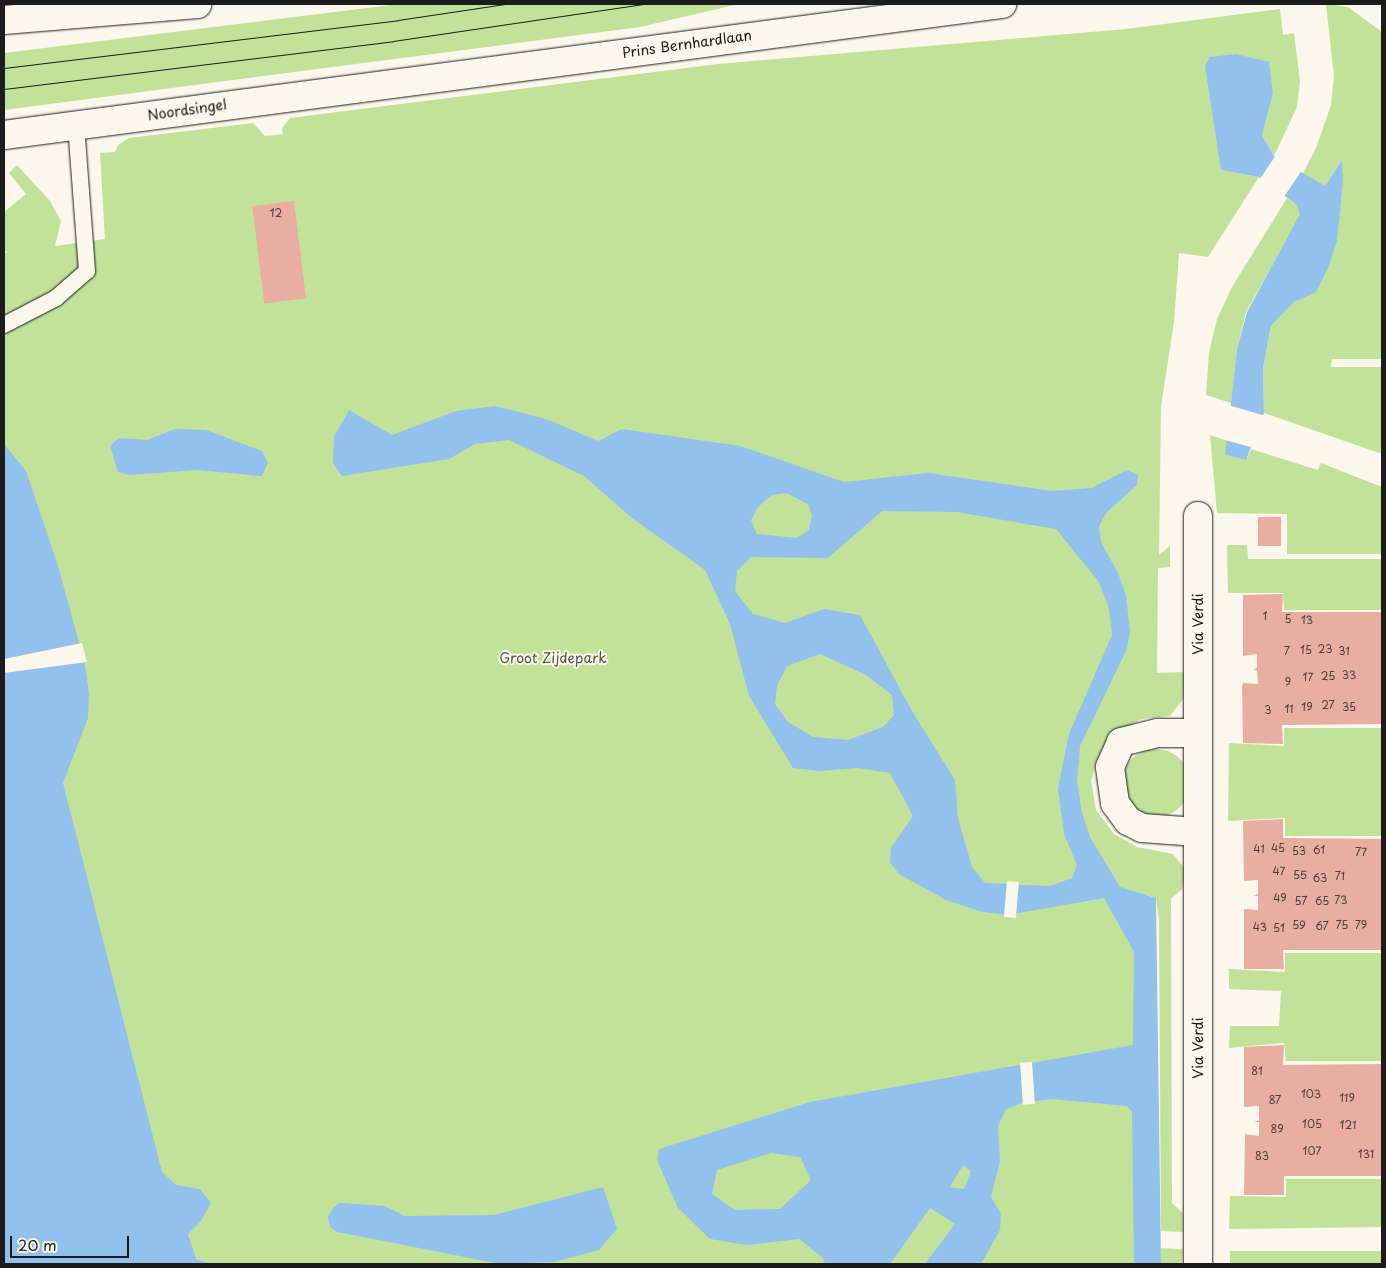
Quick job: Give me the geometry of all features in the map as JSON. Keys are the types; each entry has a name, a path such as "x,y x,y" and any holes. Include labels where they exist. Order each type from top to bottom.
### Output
{"main road":[{"path":"4,20 197,4"},
{"name":"Prins Bernhardlaan","path":"371,86 1002,4"},
{"name":"Noordsingel","path":"4,135 371,86"},
{"name":"Via Verdi","path":"1198,516 1198,1264"},
{"path":"1197,832 1151,829 1128,822 1115,803 1110,767 1122,742 1158,733 1198,733"}],"lane":[{"path":"4,325 56,298 87,271 76,125"}],"green space":[{"path":"399,4 739,4 640,27 4,110 4,53"},
{"path":"1326,4 1348,7 1382,32 1382,359 1332,359 1331,367 1382,367 1382,454 1264,413 1263,368 1271,326 1294,302 1316,291 1341,161 1325,186 1302,175 1316,148 1331,105 1334,76"},
{"name":"Groot Zijdepark","path":"1280,9 1283,35 1294,33 1300,81 1297,107 1274,156 1262,135 1273,94 1221,170 1259,177 1208,257 1179,253 1174,322 1161,406 1159,555 1170,546 1170,567 1158,568 1157,673 1185,672 1183,699 1170,716 1141,719 1110,738 1098,757 1091,781 1096,810 1114,834 1137,847 1173,854 1185,869 1182,889 1171,899 1172,1203 1183,1213 1183,1232 1161,1231 1159,920 1156,898 1147,895 1148,1264 4,1264 4,253 8,252 4,251 4,212 26,194 9,173 17,165 50,201 61,221 55,246 105,239 100,153 115,152 118,145 129,138 253,123 265,136 283,134 282,128 290,118 718,64 1126,29"},
{"path":"1287,198 1297,205 1301,214 1246,312 1237,349 1231,403 1206,395 1209,352 1217,319 1232,287"},
{"path":"1210,435 1228,441 1225,455 1246,460 1251,449 1318,470 1321,463 1382,487 1382,554 1287,554 1287,514 1217,513"},
{"path":"1227,545 1247,545 1248,559 1382,559 1382,610 1284,610 1283,593 1228,593"},
{"path":"1284,728 1382,728 1382,836 1285,836 1285,818 1228,821 1229,743 1284,746"},
{"path":"1156,749 1169,752 1180,759 1187,770 1190,783 1187,796 1180,807 1169,814 1156,817 1143,814 1132,807 1125,796 1122,783 1125,770 1132,759 1143,752"},
{"path":"1285,953 1382,953 1382,1061 1286,1061 1284,1043 1229,1048 1230,1026 1279,1026 1281,991 1229,989 1229,969 1285,972"},
{"path":"1286,1179 1382,1179 1382,1227 1229,1229 1230,1196 1286,1197"},
{"path":"1161,1248 1183,1249 1182,1264 1160,1264"},
{"path":"1230,1251 1382,1251 1382,1264 1230,1264"}],"water":[{"path":"1236,54 1269,62 1273,94 1262,135 1274,156 1325,186 1342,160 1343,181 1337,241 1328,268 1316,292 1294,302 1271,326 1263,368 1264,413 1246,460 1225,455 1237,349 1247,312 1300,214 1297,205 1259,177 1221,170 1205,66 1210,57"},
{"path":"495,406 549,420 598,441 622,429 740,446 844,482 928,473 1052,491 1091,488 1127,470 1138,475 1137,485 1107,512 1099,526 1101,542 1118,573 1126,595 1130,631 1127,649 1080,746 1077,781 1082,813 1090,837 1120,887 1156,898 1161,1264 1134,1264 1132,1112 1127,1106 1052,1099 1022,1103 1006,1109 998,1126 1000,1161 991,1197 1001,1214 1000,1230 981,1264 925,1264 955,1224 930,1208 890,1264 825,1264 823,1258 799,1239 747,1245 710,1239 678,1208 657,1160 659,1149 810,1102 1133,1045 1134,952 1104,898 1007,915 983,912 946,900 899,874 890,862 891,848 913,816 890,773 857,768 820,771 793,768 749,696 730,624 705,570 632,518 584,476 509,440 475,444 449,459 342,476 333,463 334,437 349,410 392,435 456,411","holes":["786,493 808,504 812,515 809,530 797,538 757,534 751,520 758,507 772,495","882,511 957,512 1056,529 1099,582 1109,608 1112,635 1069,734 1058,789 1064,834 1077,865 1072,878 1050,886 985,883 972,867 958,818 955,780 912,711 860,615 824,609 785,623 753,614 735,591 737,571 751,557 828,558","820,654 866,675 892,695 894,715 883,727 848,740 813,737 788,722 775,704 777,686 787,666","771,1153 800,1157 811,1180 780,1209 735,1210 712,1194 717,1170","963,1165 971,1171 964,1189 950,1187"]},
{"path":"175,429 206,430 262,451 268,463 262,476 197,470 129,475 118,472 110,446 119,438 147,440"},
{"path":"4,444 26,471 59,569 85,665 89,694 88,718 63,783 162,1172 176,1185 200,1189 211,1203 201,1221 188,1234 196,1259 212,1264 4,1264"},
{"path":"603,1187 617,1229 599,1250 554,1262 500,1264 337,1232 330,1227 328,1217 333,1208 340,1203 385,1206 405,1216 494,1215"}],"pier":[{"path":"1276,155 1301,172 1284,197 1259,180"},
{"path":"1228,405 1266,416 1254,448 1225,440"},
{"path":"82,643 87,662 4,673 4,659"},
{"path":"1007,881 1019,882 1016,918 1004,917"},
{"path":"1032,1062 1035,1104 1023,1105 1020,1063"}],"building":[{"path":"294,201 306,298 264,303 252,206"},
{"path":"1258,517 1281,517 1281,546 1258,546"},
{"path":"1283,594 1282,612 1382,612 1382,724 1282,725 1283,744 1243,743 1242,686 1243,683 1258,684 1257,670 1253,670 1257,668 1257,654 1243,656 1243,595"},
{"path":"1283,819 1283,838 1382,839 1382,950 1283,950 1284,969 1244,969 1244,909 1258,910 1258,896 1253,896 1258,894 1258,880 1244,881 1243,821"},
{"path":"1284,1045 1283,1065 1382,1064 1382,1176 1284,1176 1284,1195 1244,1195 1245,1134 1259,1136 1259,1122 1254,1122 1259,1120 1259,1106 1244,1107 1244,1047"}],"tram line":[{"path":"4,68 398,20 505,4"},
{"path":"4,89 393,41 643,4"}]}
